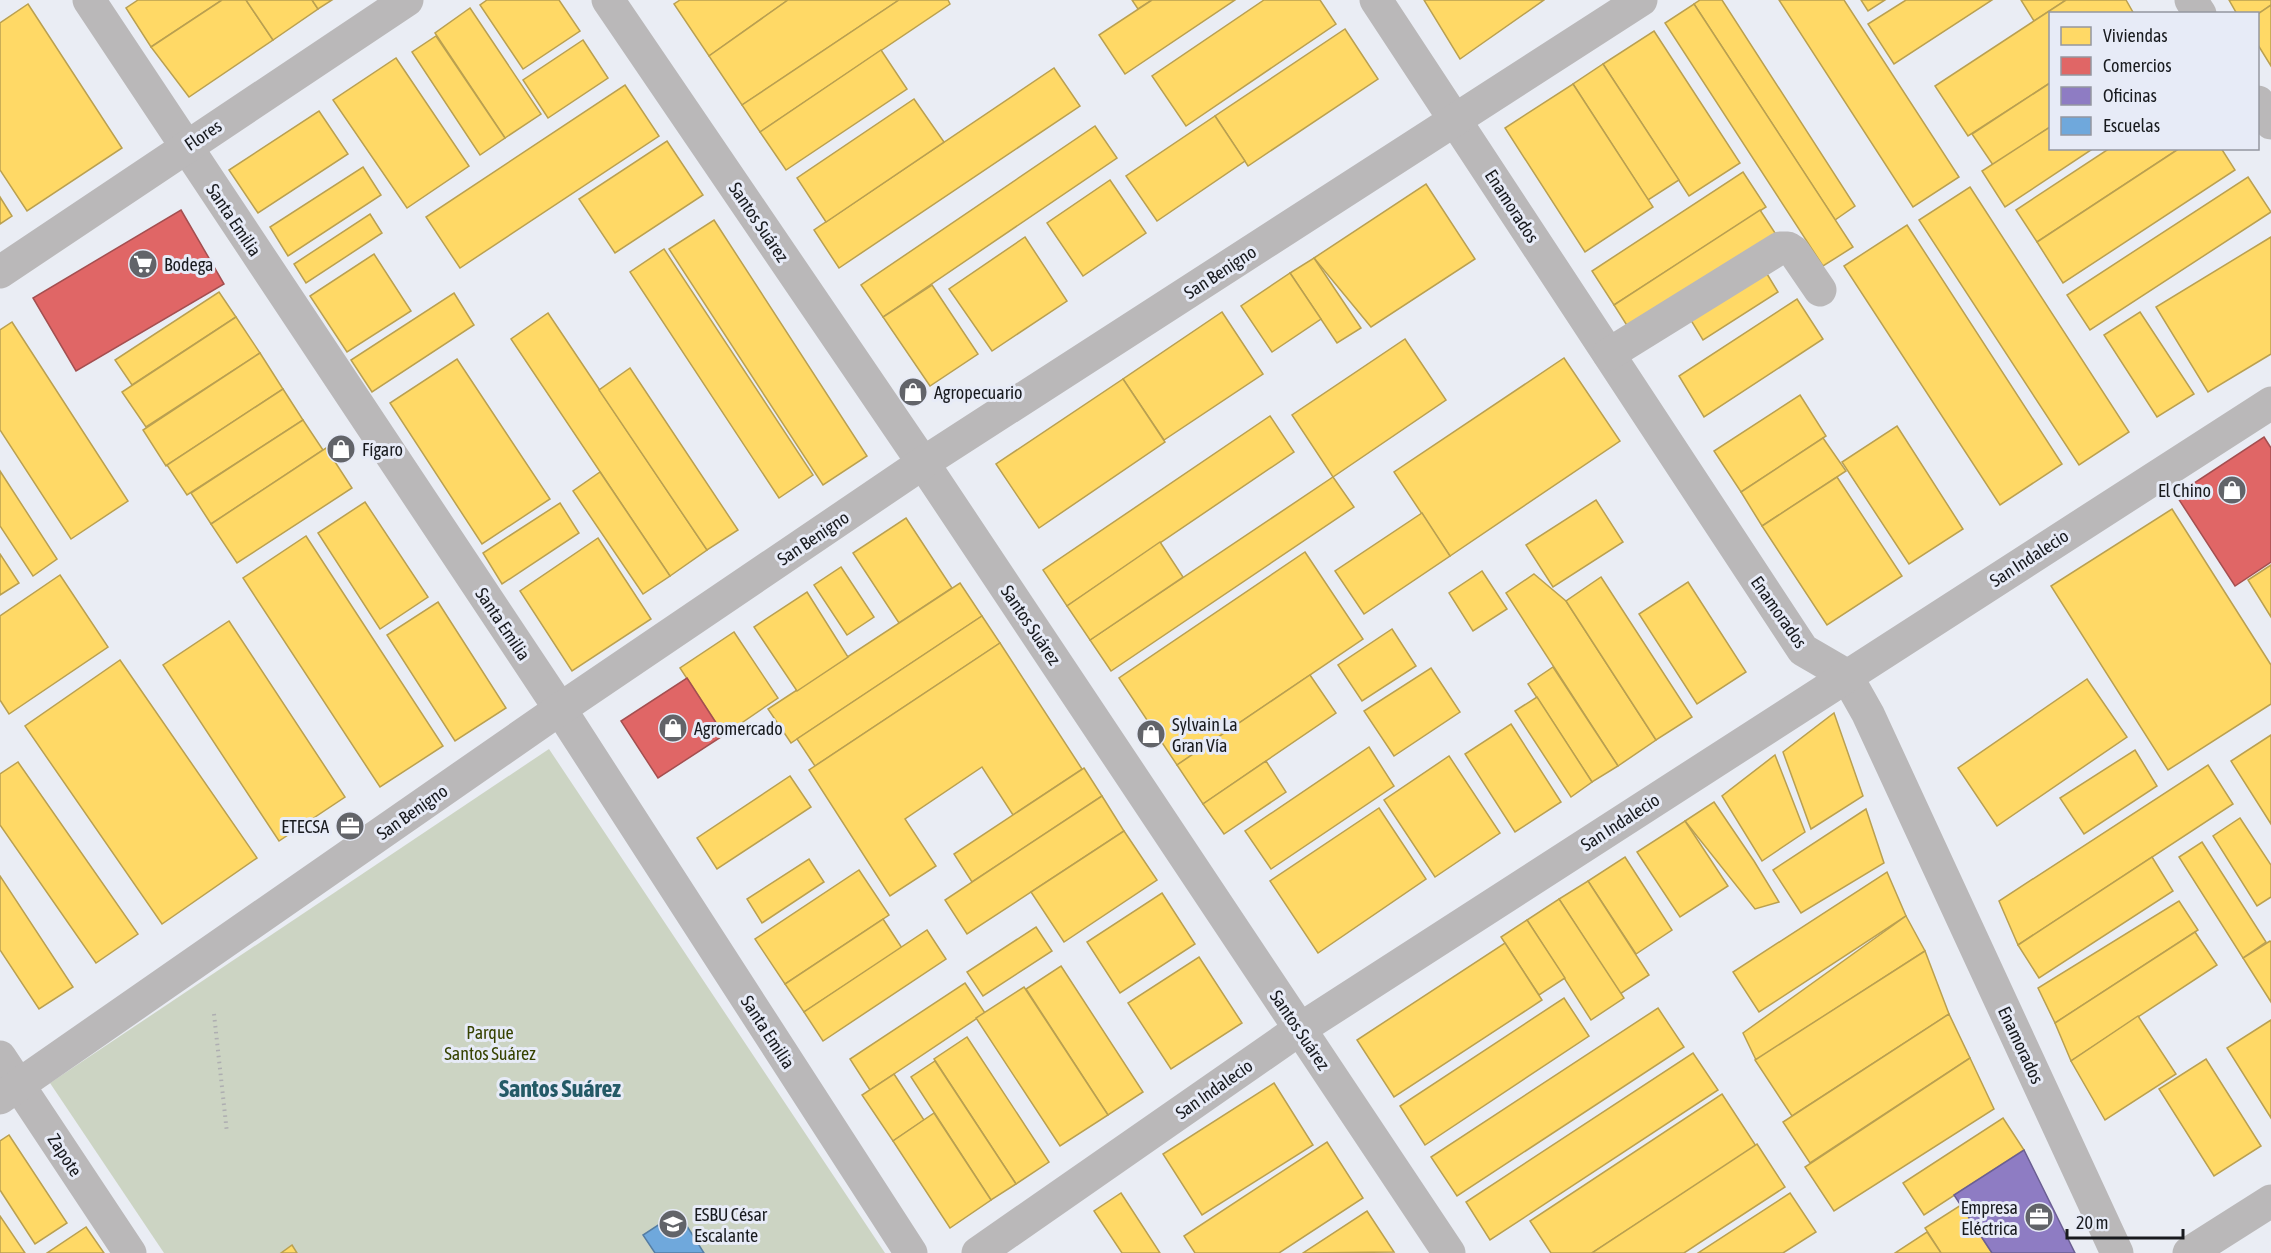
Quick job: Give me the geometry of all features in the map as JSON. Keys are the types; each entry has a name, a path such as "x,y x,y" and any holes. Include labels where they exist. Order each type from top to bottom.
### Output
{"street":[{"name":"Santa Emilia","path":"89,0 560,709 911,1253"},
{"name":"Flores","path":"0,273 407,0"},
{"name":"Santos Suárez","path":"608,0 923,463 1449,1253"},
{"name":"Enamorados","path":"1376,0 1803,650 1846,675 1868,714 2117,1253"},
{"name":"San Benigno","path":"9,1091 560,709 923,463 1641,0"},
{"path":"2259,104 2271,123"},
{"path":"1609,354 1780,248 1788,248 1794,252 1820,290"},
{"name":"San Indalecio","path":"978,1253 1300,1029 2271,403"},
{"name":"Zapote","path":"0,1057 9,1091 130,1253"},
{"path":"2189,1253 2271,1201"}],"path":[{"path":"214,1014 227,1133"}],"green space":[{"name":"Parque Santos Suárez","path":"549,749 885,1253 164,1253 50,1083"}],"building: Viviendas":[{"path":"138,0 222,0 151,47 126,8"},
{"path":"222,0 246,0 273,40 189,97 151,47"},
{"path":"246,0 312,0 318,9 273,40"},
{"path":"312,0 332,0 318,9"},
{"path":"487,0 559,0 580,31 523,69 480,5"},
{"path":"680,0 788,0 709,56 674,4"},
{"path":"788,0 899,0 742,105 709,56"},
{"path":"899,0 948,0 950,4 760,132 742,105"},
{"path":"1132,0 1152,0 1138,9"},
{"path":"1152,0 1235,0 1125,74 1099,35"},
{"path":"1264,0 1320,0 1336,24 1186,126 1152,76"},
{"path":"1424,0 1544,0 1460,59"},
{"path":"1700,0 1722,0 1855,206 1835,220 1694,4"},
{"path":"1779,0 1844,0 1959,177 1913,207"},
{"path":"1861,0 1885,0 1868,11"},
{"path":"1906,0 1992,0 1894,64 1868,24"},
{"path":"2021,0 2066,0 2034,21"},
{"path":"2066,0 2126,0 2133,12 2049,12 2049,84 1968,136 1935,86"},
{"path":"2229,0 2271,0 2271,5 2259,13 2236,12"},
{"path":"28,4 122,148 27,211 0,170 0,23"},
{"path":"1694,4 1853,247 1823,266 1665,23"},
{"path":"2271,5 2271,66 2259,47 2259,13"},
{"path":"470,8 541,114 505,138 435,33"},
{"path":"1345,29 1378,79 1248,166 1215,116"},
{"path":"1654,31 1740,163 1689,196 1603,64"},
{"path":"436,36 505,138 480,155 412,52"},
{"path":"583,40 608,78 548,118 523,80"},
{"path":"881,50 907,89 786,170 760,132"},
{"path":"396,58 469,166 407,208 333,100"},
{"path":"1603,64 1679,180 1648,200 1573,84"},
{"path":"1054,68 1080,106 839,268 814,230"},
{"path":"1573,84 1653,207 1585,252 1505,128"},
{"path":"2049,84 2049,128 1993,165 1972,134"},
{"path":"625,85 659,136 460,268 426,217"},
{"path":"914,99 944,142 826,222 797,178"},
{"path":"319,111 348,154 258,213 229,170"},
{"path":"1215,116 1245,161 1157,221 1126,176"},
{"path":"1095,126 1117,158 883,317 861,285"},
{"path":"2049,128 2049,150 2091,150 2005,207 1982,171"},
{"path":"667,141 703,195 615,253 579,199"},
{"path":"2107,150 2177,150 2037,242 2016,210"},
{"path":"2177,150 2222,150 2235,170 2063,283 2037,242"},
{"path":"363,167 381,195 288,256 270,227"},
{"path":"1743,172 1766,207 1614,305 1592,271"},
{"path":"2248,177 2271,212 2090,330 2067,295"},
{"path":"1110,180 1146,233 1083,276 1047,223"},
{"path":"1426,184 1475,259 1371,327 1314,258"},
{"path":"1970,187 2129,432 2079,465 1919,220"},
{"path":"0,197 12,216 0,224"},
{"path":"1760,210 1779,239 1633,335 1614,305"},
{"path":"370,214 382,233 306,283 294,264"},
{"path":"714,220 867,456 823,485 669,249"},
{"path":"1907,225 2062,464 2000,505 1844,266"},
{"path":"1025,237 1067,301 992,351 949,289"},
{"path":"2271,237 2271,354 2208,392 2156,307"},
{"path":"664,249 813,475 779,498 630,272"},
{"path":"374,254 411,311 347,352 310,296"},
{"path":"1314,258 1361,328 1337,343 1290,273"},
{"path":"1764,269 1778,292 1703,340 1689,317"},
{"path":"1290,273 1321,319 1272,352 1241,306"},
{"path":"932,285 978,354 930,386 883,317"},
{"path":"219,292 236,317 132,385 115,360"},
{"path":"454,293 474,325 372,392 351,360"},
{"path":"1797,299 1823,339 1704,417 1679,376"},
{"path":"1222,312 1263,374 1164,440 1123,379"},
{"path":"2140,312 2194,394 2157,417 2104,335"},
{"path":"548,313 707,550 670,576 511,339"},
{"path":"236,317 260,353 146,427 122,392"},
{"path":"12,322 128,501 71,539 0,430 0,330"},
{"path":"1405,339 1446,400 1333,477 1292,415"},
{"path":"260,353 283,389 166,466 143,430"},
{"path":"1564,358 1620,441 1450,556 1394,472"},
{"path":"457,359 550,499 482,544 390,403"},
{"path":"630,368 738,530 707,550 599,390"},
{"path":"1123,379 1165,442 1039,528 996,464"},
{"path":"283,389 303,420 187,495 167,465"},
{"path":"1800,395 1826,436 1741,492 1714,451"},
{"path":"1270,416 1294,452 1067,606 1043,570"},
{"path":"303,420 323,450 211,524 191,493"},
{"path":"1897,426 1963,529 1909,564 1842,462"},
{"path":"1823,438 1846,471 1762,526 1741,492"},
{"path":"326,448 352,488 237,563 211,524"},
{"path":"0,471 57,559 33,576 0,526"},
{"path":"600,472 670,576 643,594 573,491"},
{"path":"1333,477 1354,507 1111,671 1090,640"},
{"path":"1837,477 1902,576 1827,625 1762,526"},
{"path":"1596,500 1623,542 1553,587 1526,545"},
{"path":"365,502 428,597 380,629 318,533"},
{"path":"560,503 579,533 502,584 483,553"},
{"path":"2172,509 2271,665 2271,704 2168,770 2051,586"},
{"path":"1422,513 1450,556 1364,614 1335,571"},
{"path":"906,518 952,588 899,623 853,553"},
{"path":"306,536 443,746 380,787 243,578"},
{"path":"598,538 651,619 572,671 520,591"},
{"path":"1160,542 1183,577 1090,640 1067,606"},
{"path":"1305,552 1363,639 1177,765 1119,678"},
{"path":"0,554 19,583 0,595"},
{"path":"2271,565 2271,617 2248,580"},
{"path":"841,567 874,617 847,635 814,585"},
{"path":"1482,571 1507,609 1473,631 1449,593"},
{"path":"1534,574 1566,601 1656,740 1618,766 1506,593"},
{"path":"60,575 108,647 9,714 0,700 0,616"},
{"path":"1601,577 1692,717 1656,740 1566,601"},
{"path":"1688,582 1746,672 1697,704 1639,614"},
{"path":"960,583 982,616 791,743 768,709"},
{"path":"807,592 848,657 797,691 754,627"},
{"path":"438,602 506,708 455,741 387,635"},
{"path":"982,616 1000,643 815,766 797,739"},
{"path":"229,621 345,797 279,841 163,665"},
{"path":"1392,629 1416,666 1362,701 1338,665"},
{"path":"734,632 778,698 724,735 680,668"},
{"path":"1000,643 1082,769 1013,815 982,767 905,819 936,866 890,896 809,770"},
{"path":"120,660 257,858 162,924 25,726"},
{"path":"1553,667 1618,766 1592,782 1528,684"},
{"path":"1431,668 1460,712 1394,756 1364,711"},
{"path":"1310,675 1336,713 1203,804 1177,765"},
{"path":"2087,679 2127,737 1997,826 1958,768"},
{"path":"1537,697 1592,782 1571,797 1515,711"},
{"path":"1834,713 1863,796 1811,829 1783,752"},
{"path":"1511,724 1561,802 1515,832 1465,754"},
{"path":"2271,735 2271,824 2231,761"},
{"path":"1369,747 1394,786 1271,869 1245,831"},
{"path":"2135,750 2157,786 2084,834 2060,798"},
{"path":"1775,755 1805,832 1762,861 1722,796"},
{"path":"1449,756 1500,833 1435,877 1384,800"},
{"path":"1266,761 1286,792 1224,834 1203,804"},
{"path":"18,762 138,934 96,963 0,825 0,774"},
{"path":"2208,765 2233,804 2018,945 1999,901"},
{"path":"1084,768 1102,796 972,882 954,854"},
{"path":"790,776 811,807 717,869 697,838"},
{"path":"1102,796 1124,831 967,934 945,900"},
{"path":"1714,802 1779,902 1755,909 1685,821"},
{"path":"1379,808 1426,879 1318,953 1270,881"},
{"path":"1866,809 1884,863 1801,913 1773,870"},
{"path":"2240,818 2271,865 2271,897 2257,906 2213,836"},
{"path":"1685,821 1728,886 1680,917 1637,852"},
{"path":"1124,831 1157,880 1064,942 1031,892"},
{"path":"2202,842 2266,942 2243,958 2179,857"},
{"path":"1625,857 1672,930 1636,954 1588,881"},
{"path":"2152,857 2173,891 2039,978 2018,945"},
{"path":"809,859 824,882 762,923 747,899"},
{"path":"859,870 889,915 785,984 755,939"},
{"path":"1887,872 1906,916 1759,1012 1733,972"},
{"path":"0,876 73,987 39,1009 0,950"},
{"path":"1588,881 1649,975 1620,994 1559,899"},
{"path":"1162,893 1195,944 1120,993 1087,942"},
{"path":"1559,899 1624,998 1591,1020 1527,920"},
{"path":"2179,901 2198,930 2055,1023 2038,988"},
{"path":"1906,916 1925,951 1756,1060 1743,1033"},
{"path":"883,919 902,948 804,1012 785,984"},
{"path":"1527,920 1565,978 1539,995 1501,937"},
{"path":"1036,927 1052,951 983,996 967,972"},
{"path":"927,930 946,959 823,1041 804,1012"},
{"path":"2195,932 2217,965 2071,1061 2055,1023"},
{"path":"2271,942 2271,1002 2243,958"},
{"path":"1505,943 1542,1000 1394,1097 1357,1040"},
{"path":"1925,951 1949,1014 1792,1116 1755,1060"},
{"path":"1199,957 1242,1023 1171,1069 1128,1003"},
{"path":"1061,966 1143,1092 1108,1115 1026,989"},
{"path":"965,983 985,1013 870,1090 850,1059"},
{"path":"1024,987 1108,1115 1060,1146 976,1018"},
{"path":"1564,998 1589,1036 1425,1145 1400,1106"},
{"path":"1658,1008 1684,1047 1457,1196 1431,1157"},
{"path":"1949,1014 1970,1058 1810,1163 1783,1122"},
{"path":"2138,1016 2176,1074 2105,1120 2071,1061"},
{"path":"2271,1020 2271,1118 2227,1048"},
{"path":"967,1037 1049,1162 1016,1184 934,1059"},
{"path":"1693,1053 1718,1090 1490,1240 1466,1202"},
{"path":"1970,1058 1994,1109 1834,1211 1805,1167"},
{"path":"2206,1059 2261,1146 2214,1176 2159,1089"},
{"path":"935,1061 1016,1184 991,1200 911,1077"},
{"path":"894,1074 924,1120 893,1141 862,1095"},
{"path":"1274,1083 1313,1145 1202,1215 1163,1154"},
{"path":"1722,1094 1756,1146 1592,1253 1551,1253 1530,1221"},
{"path":"934,1113 991,1200 950,1228 893,1141"},
{"path":"2003,1118 2024,1150 1924,1215 1903,1183"},
{"path":"9,1135 67,1223 35,1244 0,1190 0,1141"},
{"path":"1327,1142 1363,1198 1279,1253 1195,1253 1184,1236"},
{"path":"1757,1144 1785,1187 1684,1253 1592,1253"},
{"path":"1121,1193 1160,1253 1122,1253 1094,1211"},
{"path":"1790,1193 1816,1232 1783,1253 1698,1253"},
{"path":"1961,1205 1992,1253 1941,1253 1925,1228"},
{"path":"1367,1211 1394,1252 1303,1253"},
{"path":"0,1216 25,1253 0,1253"},
{"path":"86,1227 104,1253 47,1253"},
{"path":"1927,1232 1941,1253 1895,1253"},
{"path":"292,1245 297,1253 281,1253"}],"building: Comercios":[{"path":"181,210 224,284 76,371 33,298"},
{"path":"2264,437 2271,448 2271,562 2235,586 2176,495"},
{"name":"Agromercado","path":"687,678 724,735 658,778 621,721"}],"building: Oficinas":[{"path":"2024,1150 2075,1253 1992,1253 1954,1195"}],"building: Escuelas":[{"name":"ESBU César Escalante","path":"678,1212 704,1253 655,1253 643,1235"}],"place":[{"name":"Bodega","path":"143,264"},
{"name":"Agropecuario","path":"913,392"},
{"name":"Fígaro","path":"341,449"},
{"name":"El Chino","path":"2232,490"},
{"name":"Agromercado","path":"673,728"},
{"name":"Sylvain La Gran Vía","path":"1151,734"},
{"name":"ETECSA","path":"350,826"},
{"name":"Empresa Eléctrica","path":"2039,1217"},
{"name":"ESBU César Escalante","path":"673,1224"}],"district":[{"name":"Santos Suárez","path":"560,1088"}]}
